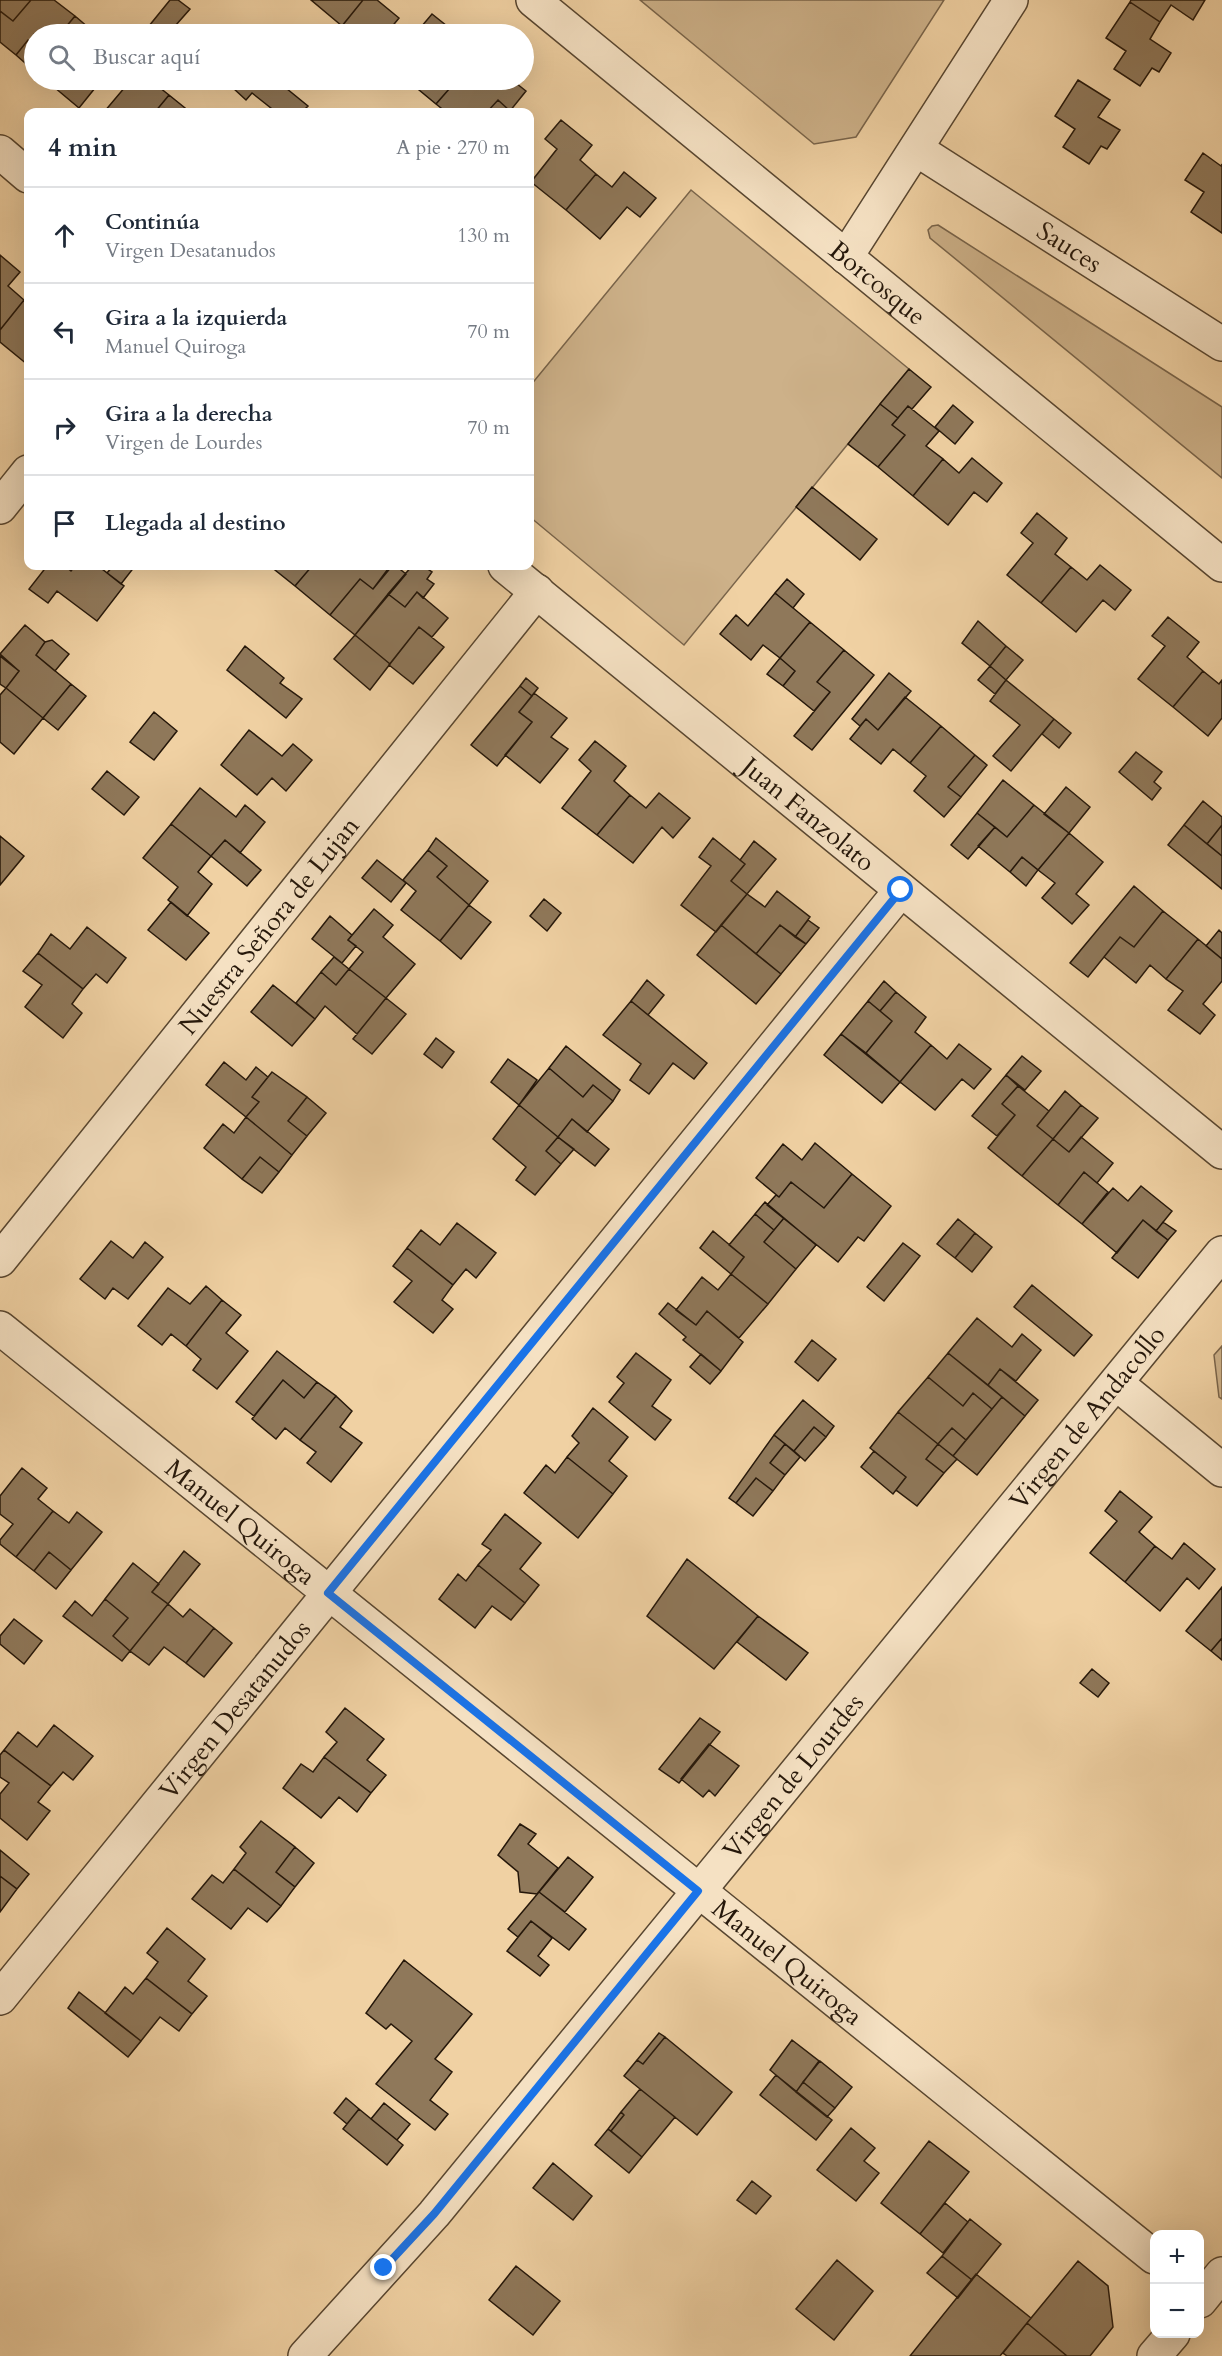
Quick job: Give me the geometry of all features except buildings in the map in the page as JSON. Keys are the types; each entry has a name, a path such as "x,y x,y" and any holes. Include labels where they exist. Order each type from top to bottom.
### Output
{"street":[{"name":"Borcosque","path":"533,0 1222,565"},
{"path":"846,257 1011,0"},
{"name":"Sauces","path":"916,149 1222,344"},
{"path":"0,152 24,173"},
{"path":"0,507 24,477"},
{"name":"Juan Fanzolato","path":"510,570 1222,1152"},
{"name":"Nuestra Señora de Lujan","path":"0,1260 537,591"},
{"name":"Virgen Desatanudos","path":"0,1998 901,890"},
{"name":"Virgen de Andacollo","path":"953,1580 1222,1253"},
{"name":"Manuel Quiroga","path":"0,1328 1150,2253"},
{"path":"1116,1383 1222,1470"},
{"name":"Virgen de Lourdes","path":"305,2356 434,2214 953,1580"},
{"path":"1154,2356 1170,2338"}],"shaded area":[{"path":"640,0 944,0 856,137 814,144"},
{"path":"691,190 909,369 684,645 534,520 534,381"},
{"path":"938,225 1222,407 1222,478 930,238 928,230"},
{"path":"1222,1346 1222,1399 1219,1397 1214,1355"}],"route":[{"path":"384,2268 434,2214 698,1891 328,1593 901,890"}]}
